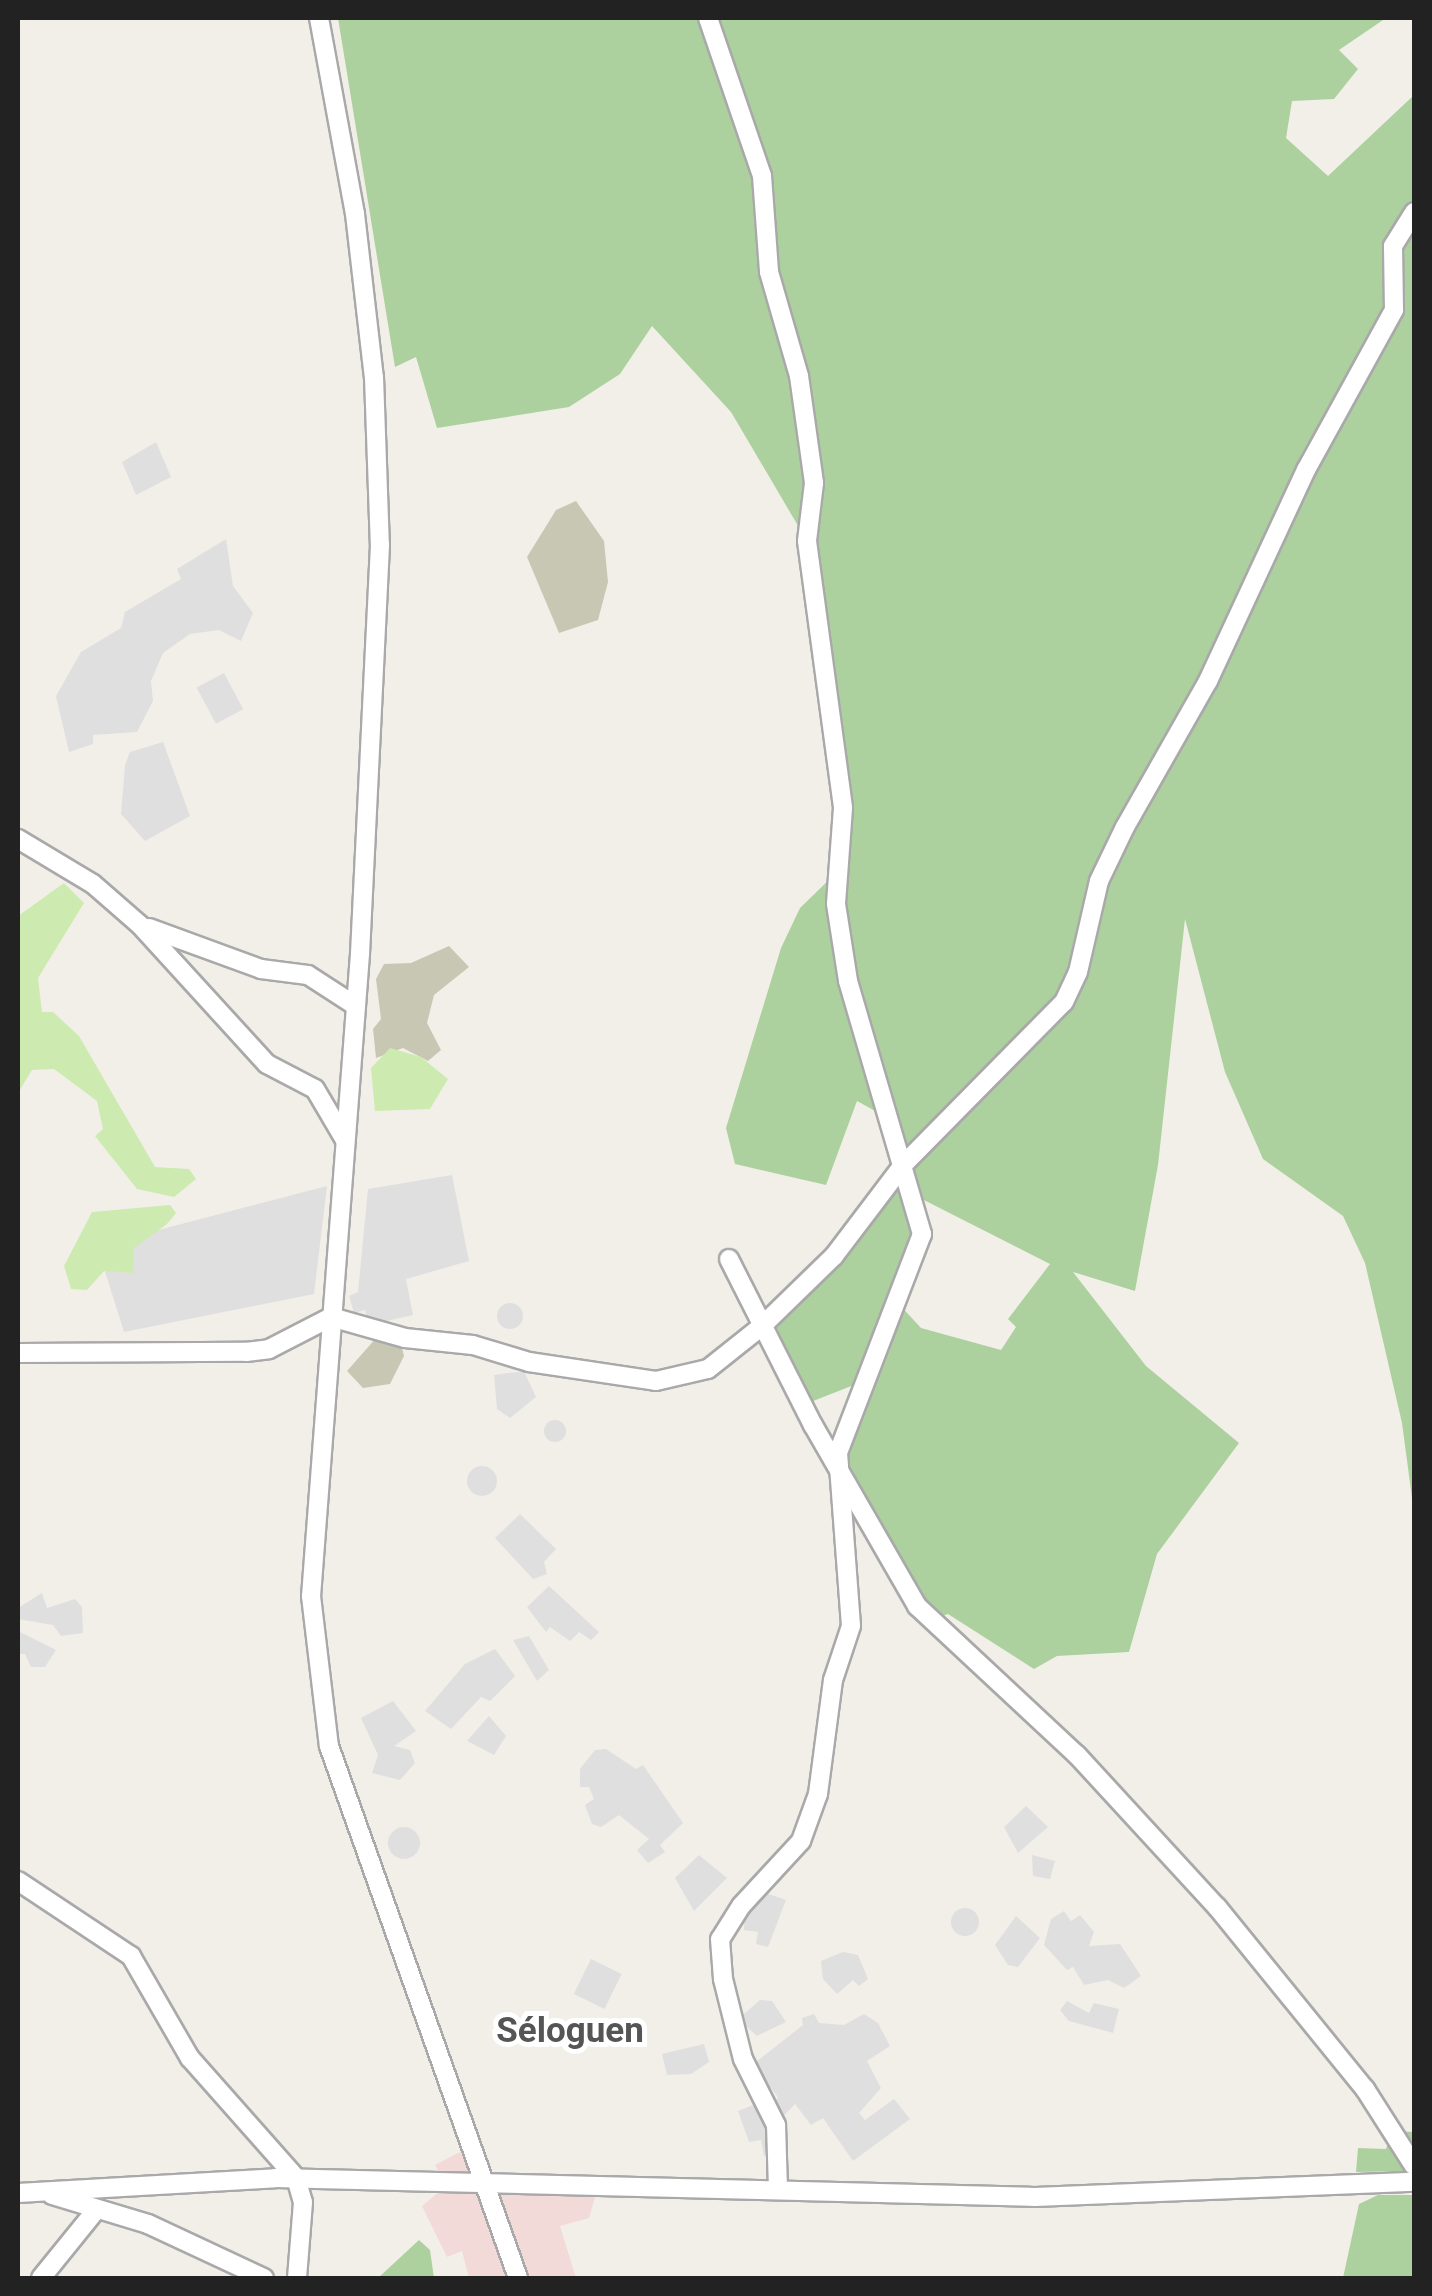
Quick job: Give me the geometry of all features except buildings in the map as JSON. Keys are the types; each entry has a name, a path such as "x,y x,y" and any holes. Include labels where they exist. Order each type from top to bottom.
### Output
{"street":[{"path":"319,18 356,214 374,377 380,545 356,1006 311,1596 330,1746 518,2278"},
{"path":"708,18 762,176 770,272 799,376 814,483 807,541 843,808 836,904 848,981 922,1234 915,1264 865,1369 838,1467 851,1626 833,1680 818,1794 802,1841 730,1919 720,1939 722,1979 744,2059 776,2125 778,2190"},
{"path":"18,1353 246,1352 269,1348 331,1317 405,1338 474,1344 529,1362 656,1381 708,1369 762,1326 834,1256 903,1165 1064,1002 1078,972 1100,881 1125,827 1208,681 1306,470 1394,310 1393,246 1414,212"},
{"path":"18,840 93,884 140,924 267,1064 315,1089 345,1140"},
{"path":"140,924 261,969 308,975 356,1006"},
{"path":"729,1259 838,1467 917,1606 1077,1755 1217,1907 1365,2089 1414,2166"},
{"path":"18,1881 131,1956 190,2058 296,2178 303,2202 297,2278"},
{"path":"18,2193 296,2178 452,2179 487,2185 1035,2197 1414,2182"},
{"path":"41,2191 148,2224 264,2278"},
{"path":"41,2278 96,2210"}],"shaded area":[{"path":"156,442 171,477 136,495 122,462"},
{"path":"576,501 604,541 608,582 598,620 559,633 527,557 556,510"},
{"path":"226,539 233,586 253,613 241,641 219,630 190,634 163,653 151,681 153,701 137,732 93,735 93,744 69,752 56,696 81,652 121,628 125,612 181,579 177,569"},
{"path":"224,673 243,709 216,724 197,688"},
{"path":"163,742 190,816 145,841 121,814 125,765 130,752"},
{"path":"449,946 469,967 434,995 427,1023 441,1050 428,1061 403,1048 376,1058 373,1029 381,1019 376,979 384,964 411,963"},
{"path":"452,1175 469,1261 406,1279 413,1315 369,1325 365,1310 354,1313 349,1296 358,1292 368,1189"},
{"path":"327,1186 314,1294 124,1332 97,1246"},
{"path":"510,1303 519,1307 523,1316 519,1325 510,1329 501,1325 497,1316 501,1307"},
{"path":"377,1337 402,1348 404,1356 390,1384 363,1388 347,1371"},
{"path":"524,1371 536,1397 510,1418 497,1409 494,1375"},
{"path":"555,1420 563,1423 563,1439 555,1442 547,1439 544,1431 547,1423"},
{"path":"482,1466 493,1470 497,1481 493,1492 482,1496 471,1492 467,1481 471,1470"},
{"path":"520,1514 556,1549 544,1562 547,1574 533,1579 495,1538"},
{"path":"549,1586 599,1632 591,1640 579,1632 570,1641 550,1627 546,1632 527,1607"},
{"path":"42,1593 47,1608 75,1599 82,1607 83,1633 61,1636 53,1625 18,1619 18,1608"},
{"path":"18,1631 56,1650 45,1667 31,1667 25,1654 18,1654"},
{"path":"529,1636 549,1670 537,1681 513,1640"},
{"path":"495,1649 515,1676 490,1701 481,1697 451,1729 425,1711 465,1664"},
{"path":"393,1701 416,1731 394,1746 410,1750 415,1763 400,1780 372,1773 378,1755 361,1718"},
{"path":"489,1716 506,1736 494,1755 467,1741"},
{"path":"606,1749 636,1769 643,1765 683,1823 660,1845 665,1852 648,1863 637,1850 649,1839 619,1815 601,1827 592,1824 585,1805 594,1799 589,1787 580,1787 580,1769 595,1750"},
{"path":"1026,1806 1048,1827 1018,1853 1004,1827"},
{"path":"404,1827 416,1831 420,1843 416,1855 404,1859 392,1855 388,1843 392,1831"},
{"path":"699,1855 727,1878 694,1911 675,1878"},
{"path":"1032,1855 1055,1861 1050,1879 1033,1876"},
{"path":"760,1891 786,1900 768,1947 756,1944 758,1932 744,1930 745,1909"},
{"path":"965,1908 975,1912 979,1922 975,1932 965,1936 955,1932 951,1922 955,1912"},
{"path":"1064,1911 1071,1921 1080,1915 1094,1932 1089,1946 1120,1944 1141,1976 1124,1988 1108,1980 1084,1985 1073,1967 1067,1970 1044,1945 1051,1919"},
{"path":"1016,1916 1040,1938 1018,1967 1008,1965 995,1945"},
{"path":"843,1952 858,1955 868,1979 859,1986 853,1980 837,1994 823,1979 821,1961"},
{"path":"591,1959 622,1974 604,2009 574,1994"},
{"path":"760,2000 772,2001 786,2022 757,2036 738,2019"},
{"path":"1067,2001 1089,2013 1094,2003 1119,2009 1113,2033 1069,2021 1060,2010"},
{"path":"814,2014 819,2023 844,2025 864,2014 878,2023 890,2046 867,2061 881,2088 859,2113 865,2120 894,2099 910,2119 853,2161 823,2118 811,2125 795,2104 782,2118 772,2107 778,2097 752,2065 803,2025 802,2018"},
{"path":"704,2044 709,2062 691,2074 667,2075 662,2054"},
{"path":"761,2102 775,2154 764,2156 761,2140 749,2142 738,2111"},
{"path":"460,2152 487,2185 598,2187 589,2218 560,2226 576,2278 469,2278 462,2251 447,2257 422,2206 446,2186 435,2165"}],"green space":[{"path":"338,18 1386,18 1339,50 1358,69 1334,99 1292,101 1286,138 1328,176 1414,95 1414,1513 1402,1423 1365,1263 1343,1216 1263,1159 1225,1072 1185,919 1158,1165 1135,1291 1073,1272 1146,1366 1239,1443 1157,1554 1129,1652 1057,1656 1034,1669 948,1614 931,1620 838,1467 859,1383 803,1405 762,1326 903,1165 888,1118 857,1101 826,1185 735,1164 726,1128 781,948 800,908 838,871 843,807 807,541 731,412 652,326 620,374 569,407 437,428 416,357 395,367","holes":["912,1194 1050,1264 1008,1319 1016,1327 1001,1350 921,1328 897,1302 915,1264"]},
{"path":"64,883 84,903 38,978 42,1012 53,1012 79,1036 155,1167 189,1169 196,1179 174,1197 137,1189 95,1136 103,1129 97,1101 54,1069 32,1070 18,1093 18,916"},
{"path":"390,1048 421,1057 448,1079 430,1109 375,1111 371,1068"},
{"path":"170,1205 176,1213 167,1224 134,1248 133,1273 104,1271 87,1290 71,1289 64,1266 92,1212"},
{"path":"1392,2131 1414,2132 1414,2171 1356,2172 1358,2148 1386,2149"},
{"path":"1378,2195 1414,2195 1414,2278 1343,2278 1359,2204"},
{"path":"419,2240 430,2250 434,2278 378,2278"}],"district":[{"name":"Séloguen","path":"570,2031"}]}
